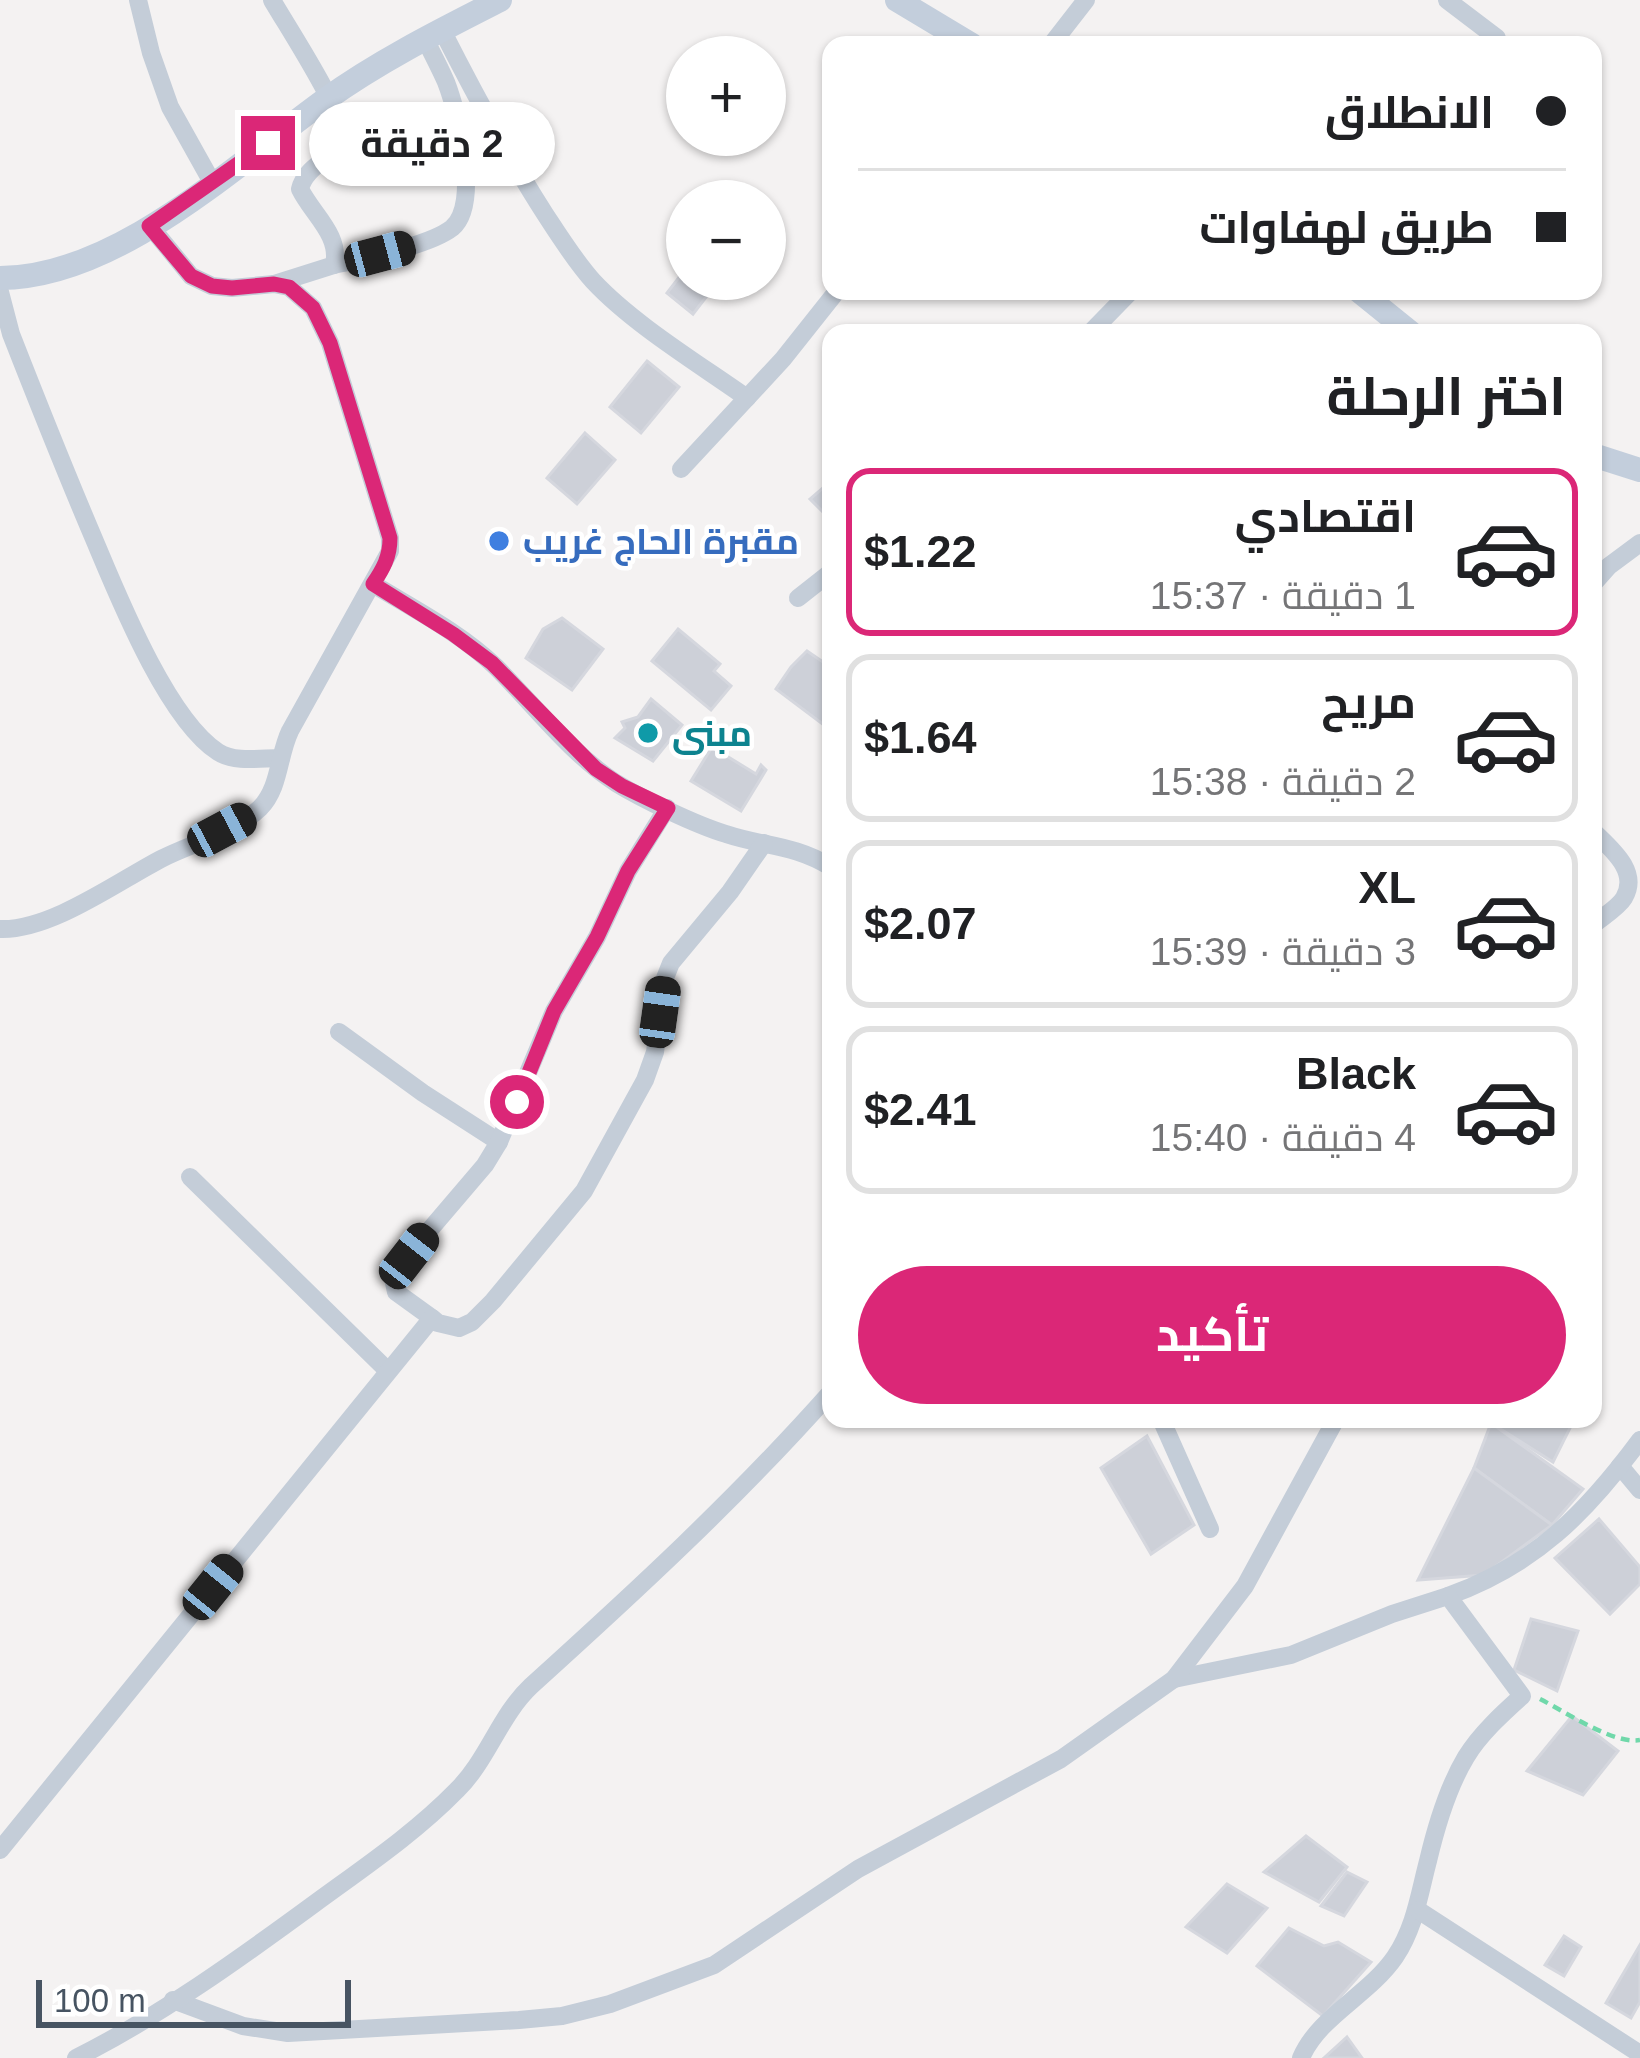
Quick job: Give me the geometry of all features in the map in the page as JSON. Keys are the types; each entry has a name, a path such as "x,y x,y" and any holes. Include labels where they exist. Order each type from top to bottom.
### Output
{"street":[{"path":"137,0 170,107 212,184"},
{"path":"272,0 338,114 343,136 338,146 303,179 300,189 334,244 334,265"},
{"path":"281,758 224,756 210,747 178,709 153,667 116,591 11,334 2,283 70,266 149,226 328,98 500,0"},
{"path":"1058,36 1086,0"},
{"path":"1447,0 1494,36"},
{"path":"907,2 958,36"},
{"path":"149,226 191,276 212,286 232,288 274,284 448,231 463,212 465,164 434,35"},
{"path":"434,35 523,181 593,281 621,307 747,398"},
{"path":"0,929 32,925 95,897 262,806 290,731 386,563 390,538 330,343 313,308 289,287 274,284"},
{"path":"681,469 830,300"},
{"path":"1099,324 1122,300"},
{"path":"1370,300 1400,324"},
{"path":"1602,458 1640,470"},
{"path":"1602,574 1640,543"},
{"path":"798,598 822,579"},
{"path":"373,584 492,663 596,769 622,786 720,832 790,848 822,863"},
{"path":"668,808 628,871 554,1011 499,1142 394,1278 396,1292 432,1318 459,1328 472,1322 584,1191 645,1080 655,1052 671,963 764,843"},
{"path":"1602,840 1625,862 1630,879 1625,898 1602,917"},
{"path":"339,1032 499,1142"},
{"path":"190,1177 388,1371"},
{"path":"0,1850 432,1318"},
{"path":"88,2056 268,1937 421,1824 461,1786 526,1690 570,1654 713,1516 822,1401"},
{"path":"1165,1428 1210,1529"},
{"path":"173,2000 243,2026 288,2032 519,2020 610,2004 714,1965 858,1869 1061,1760 1174,1679 1245,1586 1331,1428"},
{"path":"1174,1679 1291,1654 1501,1574 1570,1524 1640,1440"},
{"path":"1620,1466 1640,1490"},
{"path":"1301,2058 1316,2033 1385,1970 1406,1938 1458,1772 1467,1754 1522,1696 1448,1596"},
{"path":"1418,1910 1640,2054"}],"path":[{"path":"1522,1696 1535,1696 1611,1736 1640,1740"}],"building":[{"path":"676,300 704,300 693,314"},
{"path":"647,361 679,387 641,433 610,407"},
{"path":"585,433 615,460 577,504 547,478"},
{"path":"822,489 822,511 810,499"},
{"path":"562,618 603,649 572,690 526,658 543,629"},
{"path":"678,629 720,664 714,671 731,686 711,710 652,661"},
{"path":"807,651 822,661 822,724 776,689"},
{"name":"مبنى","path":"651,699 682,725 653,761 615,738 625,728 622,722 638,717"},
{"path":"712,747 756,774 761,765 766,770 741,811 691,781"},
{"path":"1489,1428 1498,1428 1583,1489 1552,1525 1474,1468"},
{"path":"1499,1428 1570,1428 1553,1462"},
{"path":"1147,1436 1194,1525 1151,1554 1101,1468"},
{"path":"1474,1468 1552,1525 1484,1575 1418,1580"},
{"path":"1599,1519 1640,1567 1640,1584 1610,1614 1555,1558"},
{"path":"1531,1619 1578,1631 1557,1691 1514,1670"},
{"path":"1572,1716 1618,1751 1583,1795 1527,1771"},
{"path":"1306,1836 1347,1867 1319,1902 1264,1872"},
{"path":"1347,1872 1367,1882 1344,1916 1321,1906"},
{"path":"1227,1884 1267,1908 1227,1953 1186,1927"},
{"path":"1289,1928 1324,1946 1338,1942 1371,1962 1323,2016 1257,1966"},
{"path":"1564,1936 1581,1947 1564,1976 1545,1965"},
{"path":"1640,1945 1640,2002 1631,2018 1606,2003"},
{"path":"1347,2037 1362,2058 1324,2058"}],"place":[{"name":"مقبرة الحاج غريب","path":"499,541"},
{"name":"مبنى","path":"648,733"}],"route":[{"path":"268,143 149,226 191,276 212,286 289,287 313,308 330,343 390,538 386,563 373,584 492,663 596,769 668,808 628,871 554,1011 517,1102"}]}
